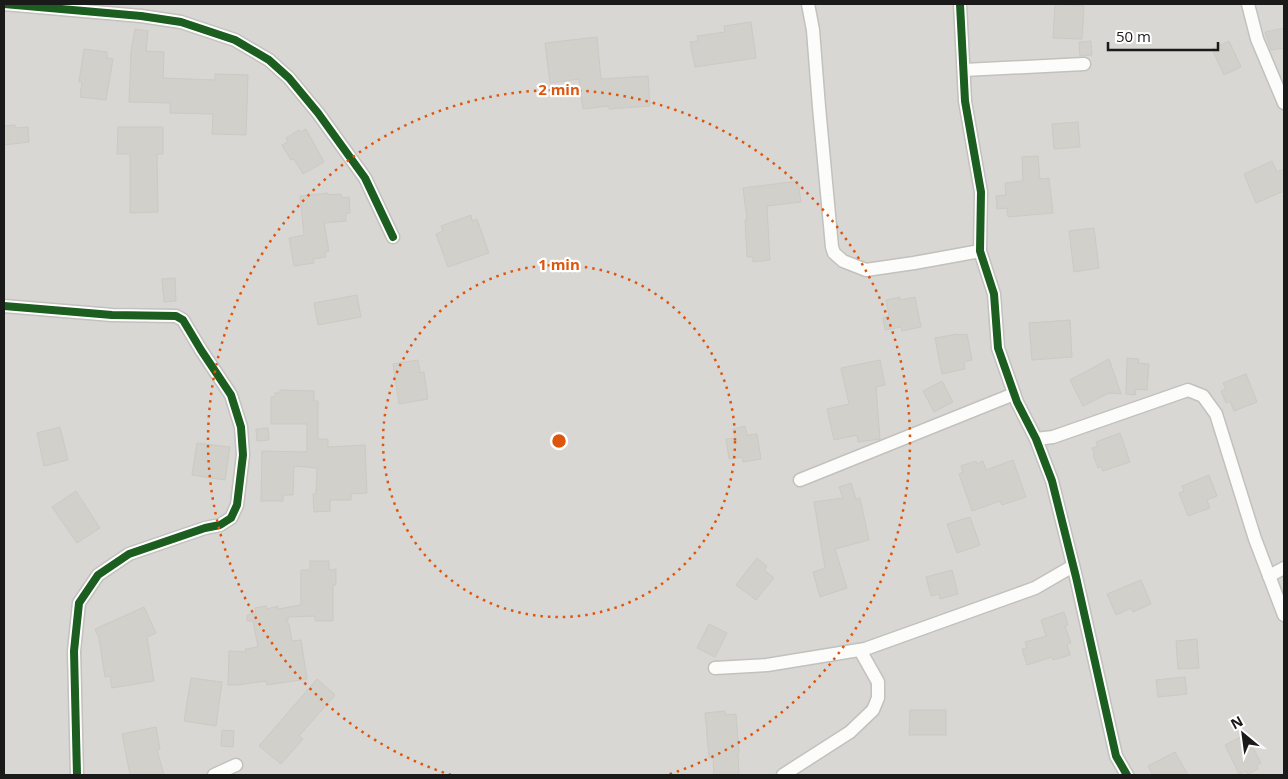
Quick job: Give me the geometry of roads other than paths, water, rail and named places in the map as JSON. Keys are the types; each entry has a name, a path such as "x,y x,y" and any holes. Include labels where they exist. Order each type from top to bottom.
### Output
{"street":[{"path":"4,4 141,16 181,22 235,40 269,60 289,78 313,106 365,178 393,237"},
{"path":"808,4 813,30 834,253 843,261 866,270 980,251"},
{"path":"960,4 965,101 981,192 980,251 994,294 998,348 1014,394 1036,440 1052,481 1116,756 1128,775"},
{"path":"1248,4 1257,39 1284,103"},
{"path":"964,70 1084,64"},
{"path":"4,306 112,315 176,316 184,320 201,350 231,395 241,427 243,455 237,505 231,518 220,525 204,528 129,554 98,575 80,603 74,651 77,775"},
{"path":"1036,440 1053,437 1188,390 1203,396 1216,414 1255,539 1284,615"},
{"path":"800,480 1014,394"},
{"path":"715,668 767,666 860,650 1035,588 1073,566"},
{"path":"1269,576 1284,568"},
{"path":"783,775 850,732 873,710 878,698 878,682 860,650"},
{"path":"214,775 236,765"}]}
